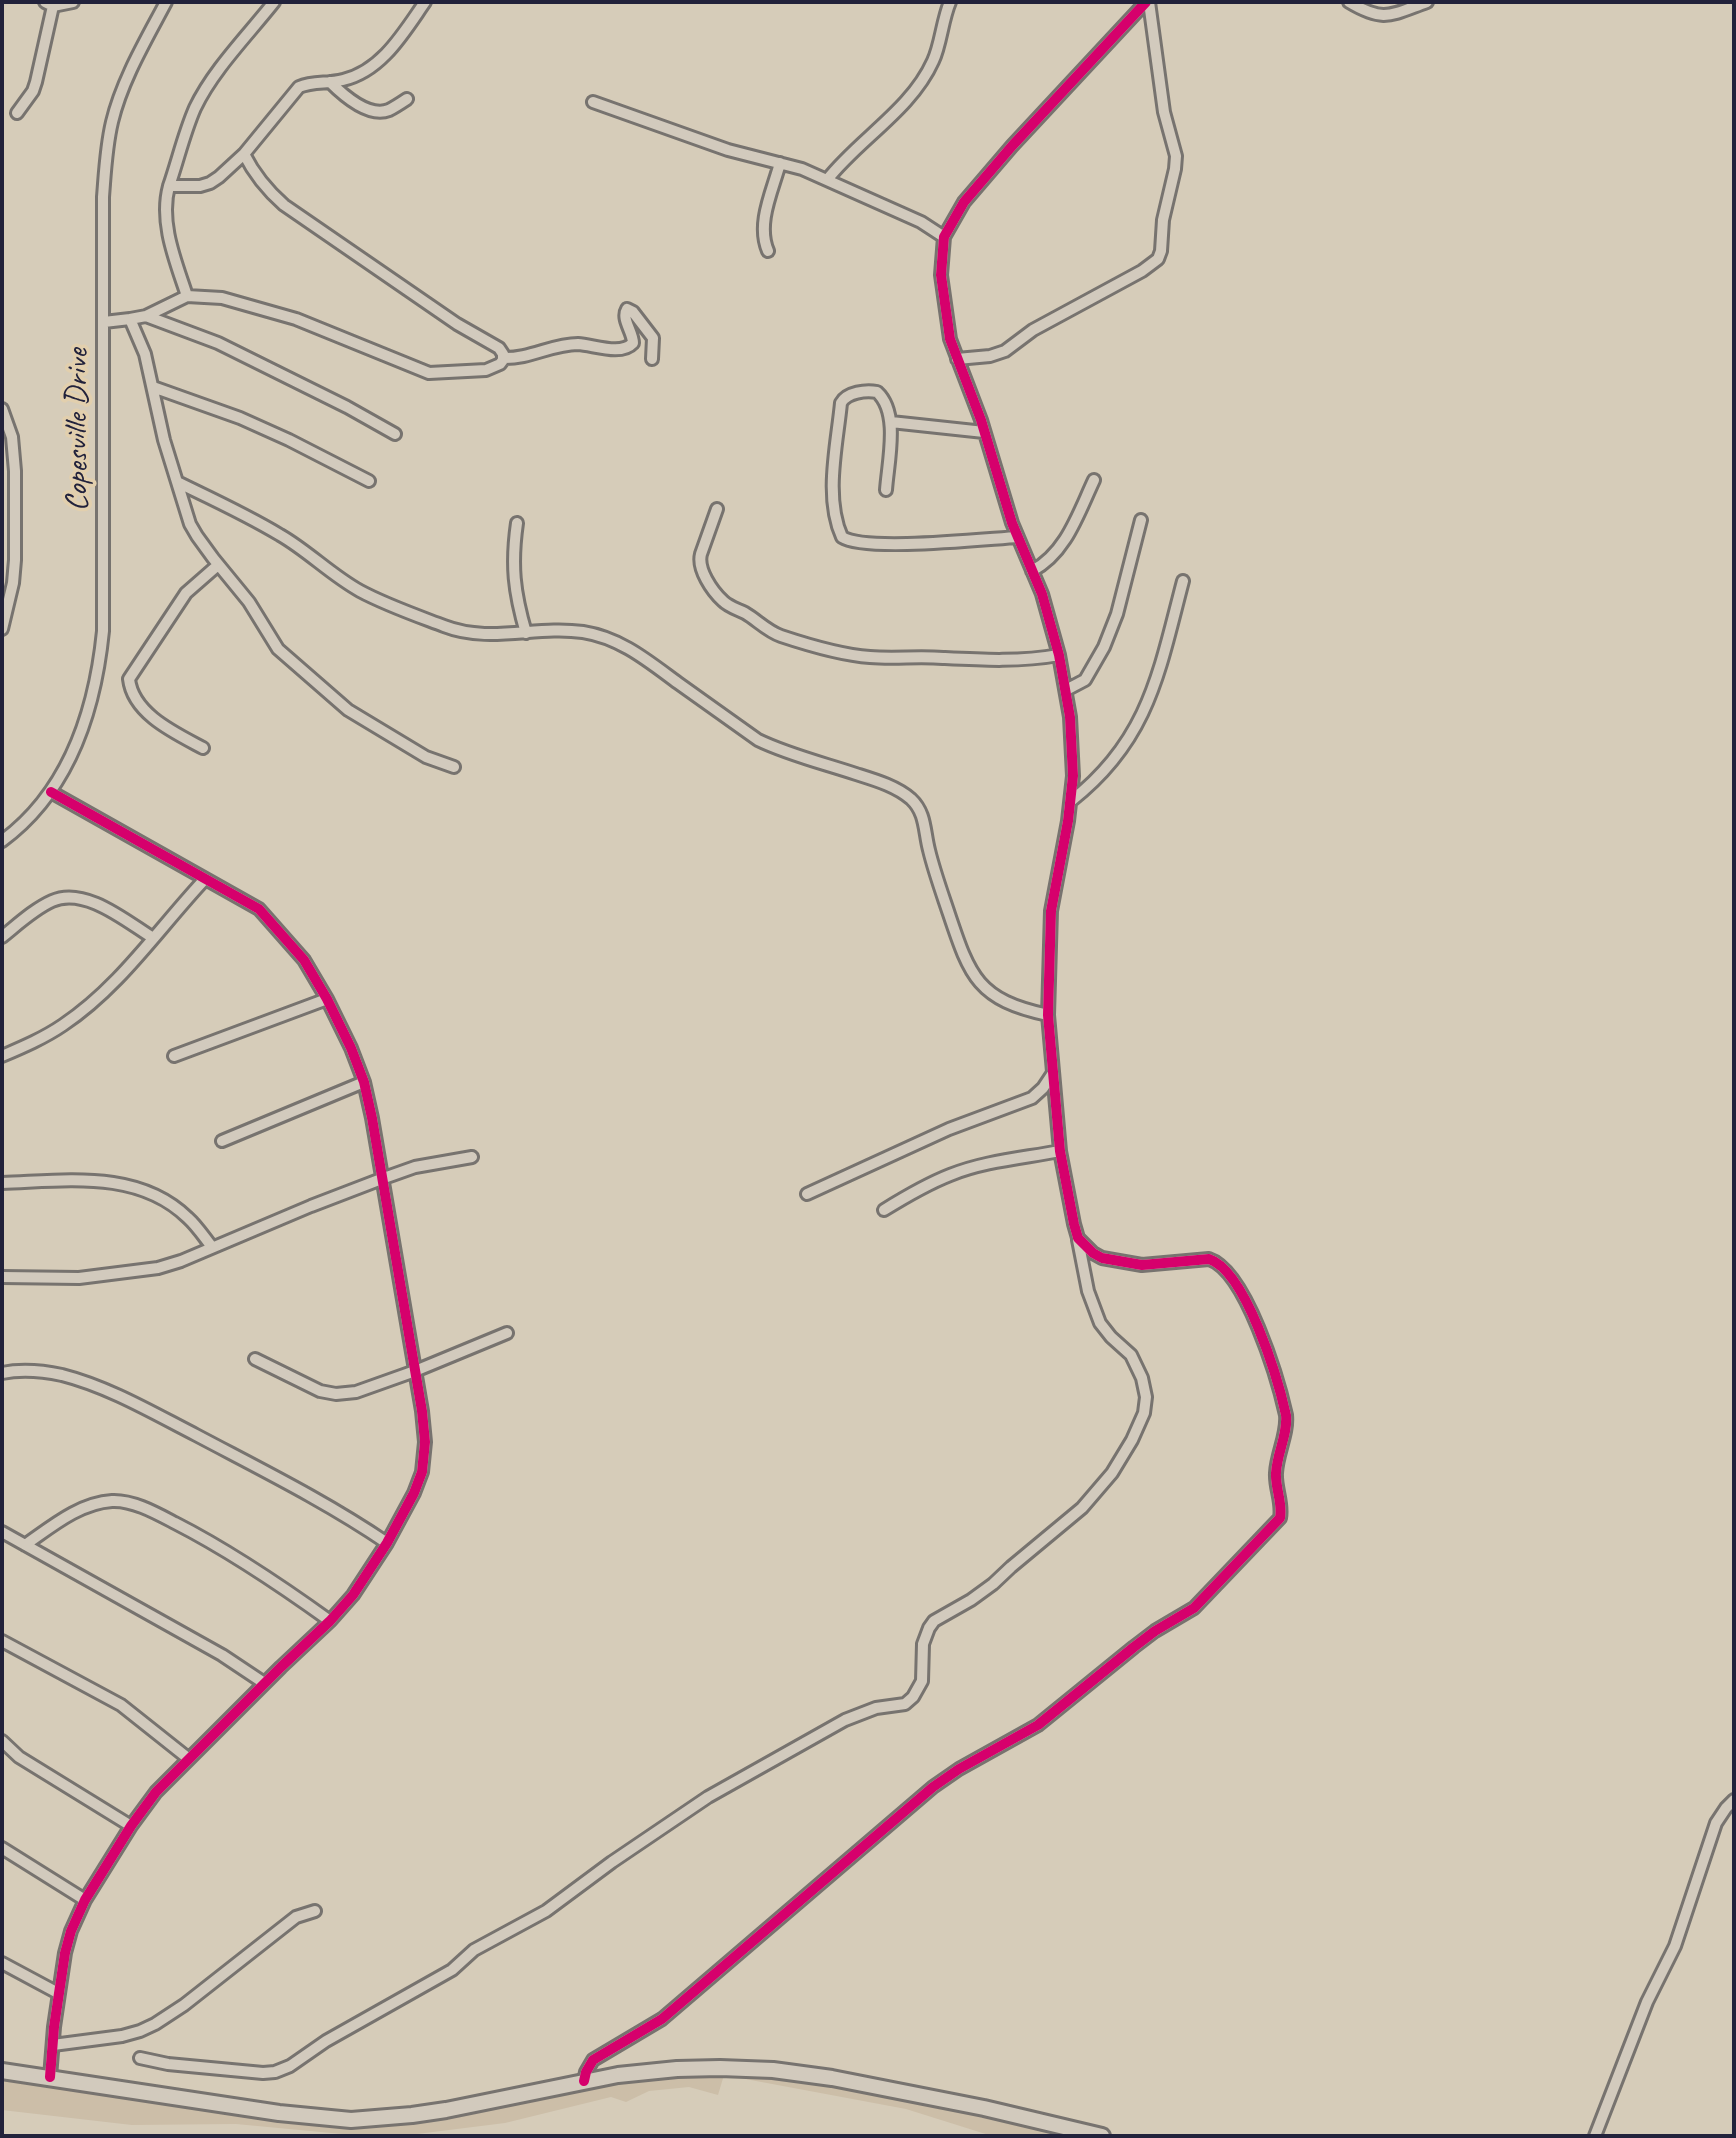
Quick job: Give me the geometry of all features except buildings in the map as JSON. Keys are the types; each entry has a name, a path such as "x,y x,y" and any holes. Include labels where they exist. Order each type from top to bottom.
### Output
{"main road":[{"path":"2,2071 279,2113 351,2120 446,2110 584,2081 677,2069 773,2070 911,2093 1102,2136"}],"street":[{"path":"17,113 36,82 49,4 73,2"},
{"name":"Copesville Drive","path":"2,841 25,821 62,775 88,712 99,664 103,631 103,197 108,143 120,96 166,2"},
{"path":"187,296 171,250 167,220 169,186 197,105 215,76 274,2"},
{"path":"169,186 210,183 244,154 299,87 348,79 374,66 402,35 425,2"},
{"path":"827,180 843,160 890,118 925,76 934,60 942,20 950,2"},
{"path":"140,2058 168,2064 263,2073 290,2066 326,2041 452,1970 474,1950 546,1911 708,1797 845,1720 876,1708 905,1704 922,1681 923,1644 934,1621 993,1584 1082,1508 1112,1473 1132,1440 1144,1413 1146,1397 1142,1378 1131,1355 1100,1323 1088,1291 1060,1151 1053,1073 1048,1015 1051,911 1071,801 1073,760 1066,690 1042,594 1003,496 975,404 957,359 948,327 941,275 944,237 964,202 1148,2"},
{"path":"957,359 990,356 1005,351 1033,330 1142,271 1158,259 1176,156 1164,112 1148,2"},
{"path":"1349,2 1380,16 1427,2"},
{"path":"330,82 349,100 376,111 390,110 407,99"},
{"path":"593,102 728,150 780,163 827,180 921,222 944,237"},
{"path":"104,322 146,316 187,296 222,298 296,319 429,373 486,370 500,364 503,358 499,348 457,324 284,205 269,191 244,154"},
{"path":"768,251 763,225 780,163"},
{"path":"503,358 527,356 566,345 629,347 633,339 625,316 627,309 633,312 653,338 652,359"},
{"path":"146,316 218,343 395,434"},
{"path":"130,319 145,354 164,440 190,524 218,565 249,602 278,649 342,705 426,757 454,767"},
{"path":"153,387 240,418 369,481"},
{"path":"886,490 891,422 888,406 877,392 849,395 843,399 834,480 836,522 842,537 852,541 887,544 1018,537"},
{"path":"2,409 14,451 15,560 2,629"},
{"path":"891,422 984,432"},
{"path":"1032,571 1053,557 1062,544 1094,480"},
{"path":"177,482 282,536 358,590 390,606 468,632 501,635 568,631 616,641 758,740 891,786 909,797 925,822 931,860 969,969 998,998 1019,1008 1048,1015"},
{"path":"717,509 699,560 702,570 725,603 772,632 838,652 867,657 1008,661 1059,655"},
{"path":"1066,690 1085,680 1104,647 1117,614 1141,520"},
{"path":"517,523 513,584 526,633"},
{"path":"203,748 173,732 149,714 129,679 186,593 218,565"},
{"path":"1071,801 1100,777 1135,731 1158,672 1183,581"},
{"path":"50,2077 58,1993 67,1942 85,1900 156,1792 353,1595 406,1510 422,1472 425,1442 384,1178 364,1082 344,1031 327,999 304,960 259,909 51,792"},
{"path":"2,1056 47,1034 82,1011 120,976 205,879"},
{"path":"2,937 44,905 77,897 98,905 153,938"},
{"path":"174,1056 327,999"},
{"path":"807,1194 949,1129 1032,1098 1053,1073"},
{"path":"222,1141 364,1082"},
{"path":"884,1210 913,1192 951,1175 1060,1151"},
{"path":"2,1277 79,1278 146,1270 181,1261 415,1167 472,1157"},
{"path":"2,1183 100,1181 125,1184 151,1193 185,1215 212,1247"},
{"path":"584,2081 593,2060 662,2019 933,1787 1038,1725 1145,1639 1201,1603 1280,1518 1276,1474 1286,1415 1262,1338 1238,1288 1218,1263 1209,1259 1155,1265 1112,1261 1093,1253 1078,1238"},
{"path":"255,1359 329,1394 356,1392 507,1333"},
{"path":"2,1373 15,1370 62,1375 127,1400 265,1471 387,1543"},
{"path":"25,1545 63,1519 97,1504 119,1501 133,1504 226,1550 330,1621"},
{"path":"2,1532 222,1655 264,1683"},
{"path":"3,1644 121,1705 189,1759"},
{"path":"2,1741 19,1757 131,1826"},
{"path":"1595,2136 1647,2002 1675,1946 1716,1823 1734,1800"},
{"path":"2,1848 85,1900"},
{"path":"53,2045 122,2036 155,2024 296,1917 315,1911"},
{"path":"2,1963 58,1993"}],"shaded area":[{"path":"773,2070 1102,2136 992,2136 906,2109 724,2075 718,2095 689,2087 649,2091 626,2102 611,2097 505,2123 401,2136 236,2124 132,2125 2,2110 2,2071 351,2120 584,2081"}],"cycle path":[{"path":"584,2081 593,2060 662,2019 933,1787 1038,1725 1155,1631 1194,1608 1280,1518 1276,1473 1286,1415 1268,1353 1236,1283 1223,1268 1209,1259 1142,1265 1102,1258 1078,1238 1074,1224 1060,1151 1048,1015 1051,911 1073,776 1070,717 1059,655 1042,594 1012,523 981,420 950,339 941,275 944,237 964,202 1146,2"},
{"path":"50,2077 65,1953 85,1900 156,1792 353,1595 387,1543 414,1493 422,1472 425,1442 372,1118 364,1082 327,999 304,960 259,909 51,792"}]}
